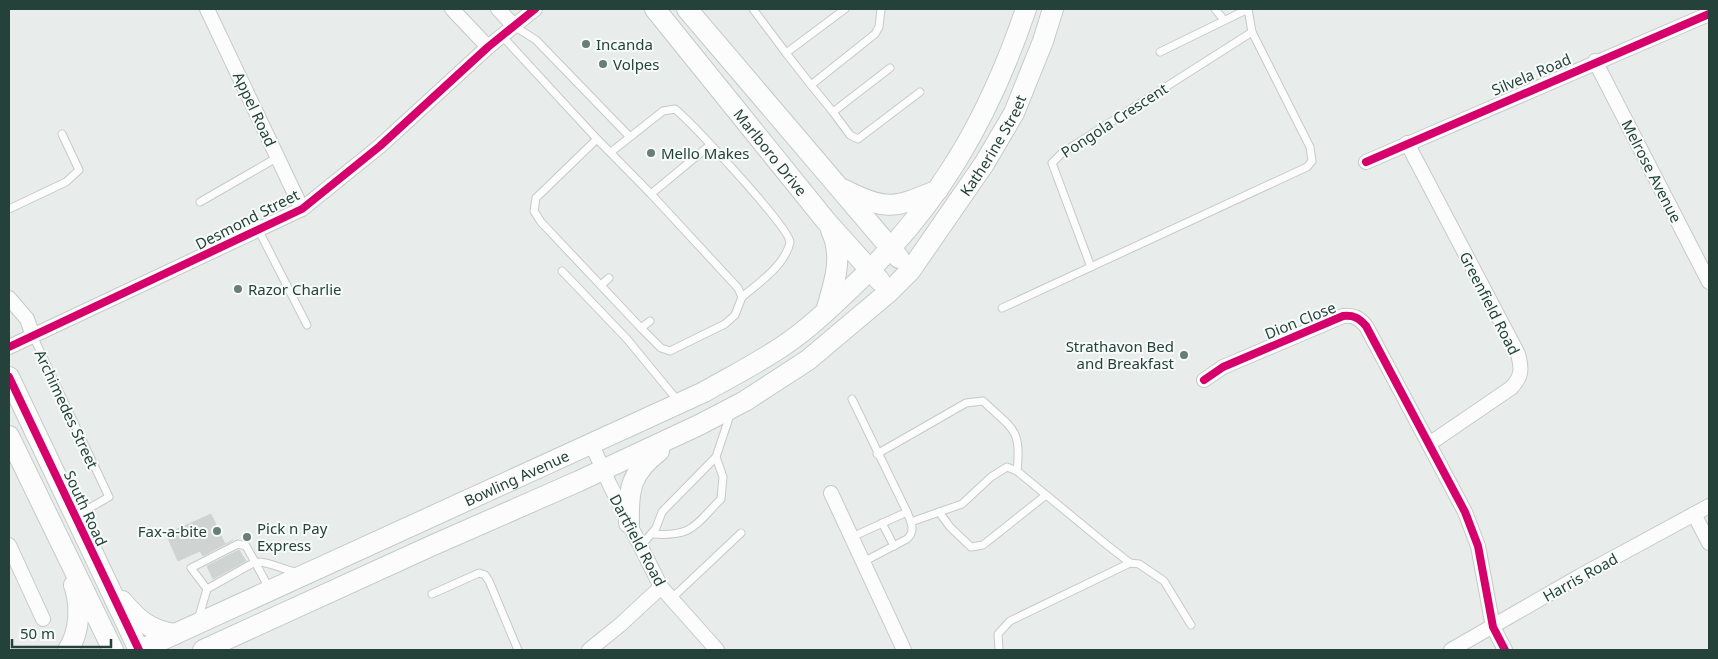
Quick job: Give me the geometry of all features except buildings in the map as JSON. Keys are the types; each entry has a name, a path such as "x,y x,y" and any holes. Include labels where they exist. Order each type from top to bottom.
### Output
{"main road":[{"name":"Marlboro Drive","path":"655,9 826,221 890,291"},
{"name":"Marlboro Drive","path":"687,9 910,271"},
{"name":"Katherine Street","path":"870,271 891,250 938,190 964,151 1011,54 1026,9"},
{"name":"Katherine Street","path":"890,291 910,271 984,164 1014,112 1043,41 1053,9"},
{"path":"839,187 865,201 887,206 911,201 938,190"},
{"path":"825,313 833,287 838,255 826,221"},
{"name":"Bowling Avenue","path":"139,650 704,392 783,346 825,313 870,271"},
{"name":"Bowling Avenue","path":"203,650 223,644 388,566 603,470 733,407 808,360 890,291"},
{"name":"South Road","path":"9,377 74,517 139,650"},
{"path":"9,436 112,650"},
{"path":"629,524 628,503 630,488 637,471 676,436"},
{"path":"57,536 76,592 78,606 75,634 68,650"},
{"path":"270,590 280,598 301,597 338,582 388,566"},
{"path":"108,587 143,624 161,632 175,634"}],"street":[{"name":"Appel Road","path":"207,9 302,208"},
{"path":"452,9 488,48"},
{"path":"498,9 514,26"},
{"name":"Desmond Street","path":"9,347 260,230 302,208 380,146 488,48 535,9"},
{"name":"Silvela Road","path":"1366,162 1596,61 1709,14"},
{"name":"Melrose Avenue","path":"1596,61 1709,282"},
{"name":"Greenfield Road","path":"1407,143 1518,354 1520,364 1518,380 1511,388 1430,444"},
{"name":"Archimedes Street","path":"9,298 27,319 33,336"},
{"name":"Dion Close","path":"1204,380 1223,367 1343,316 1355,316 1366,326 1430,444"},
{"name":"Dartfield Road","path":"592,444 640,547 661,587 716,650"},
{"path":"1430,444 1465,512 1478,546 1493,627 1505,650"},
{"path":"831,493 904,650"},
{"name":"Harris Road","path":"1451,650 1580,576 1709,506"},
{"path":"1694,514 1709,543"},
{"path":"9,545 43,619"},
{"path":"589,650 620,625 661,587"}],"lane":[{"path":"753,9 850,135 858,139 920,92"},
{"path":"786,53 845,9"},
{"path":"811,85 875,34 879,27 881,9"},
{"path":"1215,9 1224,20"},
{"path":"1002,308 1308,167 1312,161 1310,147 1252,32 1248,9 1160,52"},
{"path":"514,26 536,40 629,136"},
{"name":"Pongola Crescent","path":"1092,267 1052,163 1062,153 1252,32"},
{"path":"502,36 596,140 611,152 738,288 742,297"},
{"path":"834,112 890,68"},
{"path":"596,140 536,198 534,211 541,222 641,328 661,348 670,351 725,324 735,315 742,297 758,285 786,254 790,237 754,192 675,109 663,111 611,152"},
{"path":"9,210 66,182 79,170 62,134"},
{"path":"651,194 710,145"},
{"path":"200,202 278,157"},
{"path":"260,230 307,325"},
{"path":"562,271 627,339 679,404"},
{"path":"601,285 609,278"},
{"path":"641,328 650,321"},
{"name":"Archimedes Street","path":"33,336 108,497 74,517"},
{"path":"852,399 911,522 911,535 863,562"},
{"path":"877,454 966,403 983,401 1013,430 1019,439 1018,471"},
{"path":"640,547 652,534 662,512 716,457 733,407"},
{"path":"652,534 682,534 689,530 721,499 723,477 716,457"},
{"path":"911,522 962,504 999,471 1007,468 1018,471 1130,563"},
{"path":"939,512 950,527 971,547 983,545 1046,495"},
{"path":"852,537 907,512"},
{"path":"882,524 894,546"},
{"path":"671,599 741,533"},
{"path":"206,589 191,568 238,544 246,546 270,590"},
{"path":"197,625 206,589 255,562 268,562 296,572 318,569"},
{"path":"999,650 998,634 1010,621 1130,563 1140,564 1164,581 1191,625"},
{"path":"432,594 479,574 484,575 489,581 518,650"}],"cycle path":[{"path":"9,347 302,209 380,146 488,47 535,9"},
{"path":"1366,162 1709,14"},
{"path":"1204,380 1223,367 1343,316 1350,316 1361,321 1366,326 1465,512 1478,546 1493,627 1505,650"},
{"path":"9,377 139,650"}],"place":[{"name":"Incanda","path":"586,44"},
{"name":"Volpes","path":"603,64"},
{"name":"Mello Makes","path":"651,153"},
{"name":"Razor Charlie","path":"238,289"},
{"name":"Strathavon Bed and Breakfast","path":"1184,355"},
{"name":"Fax-a-bite","path":"217,531"},
{"name":"Pick n Pay Express","path":"247,537"}]}
